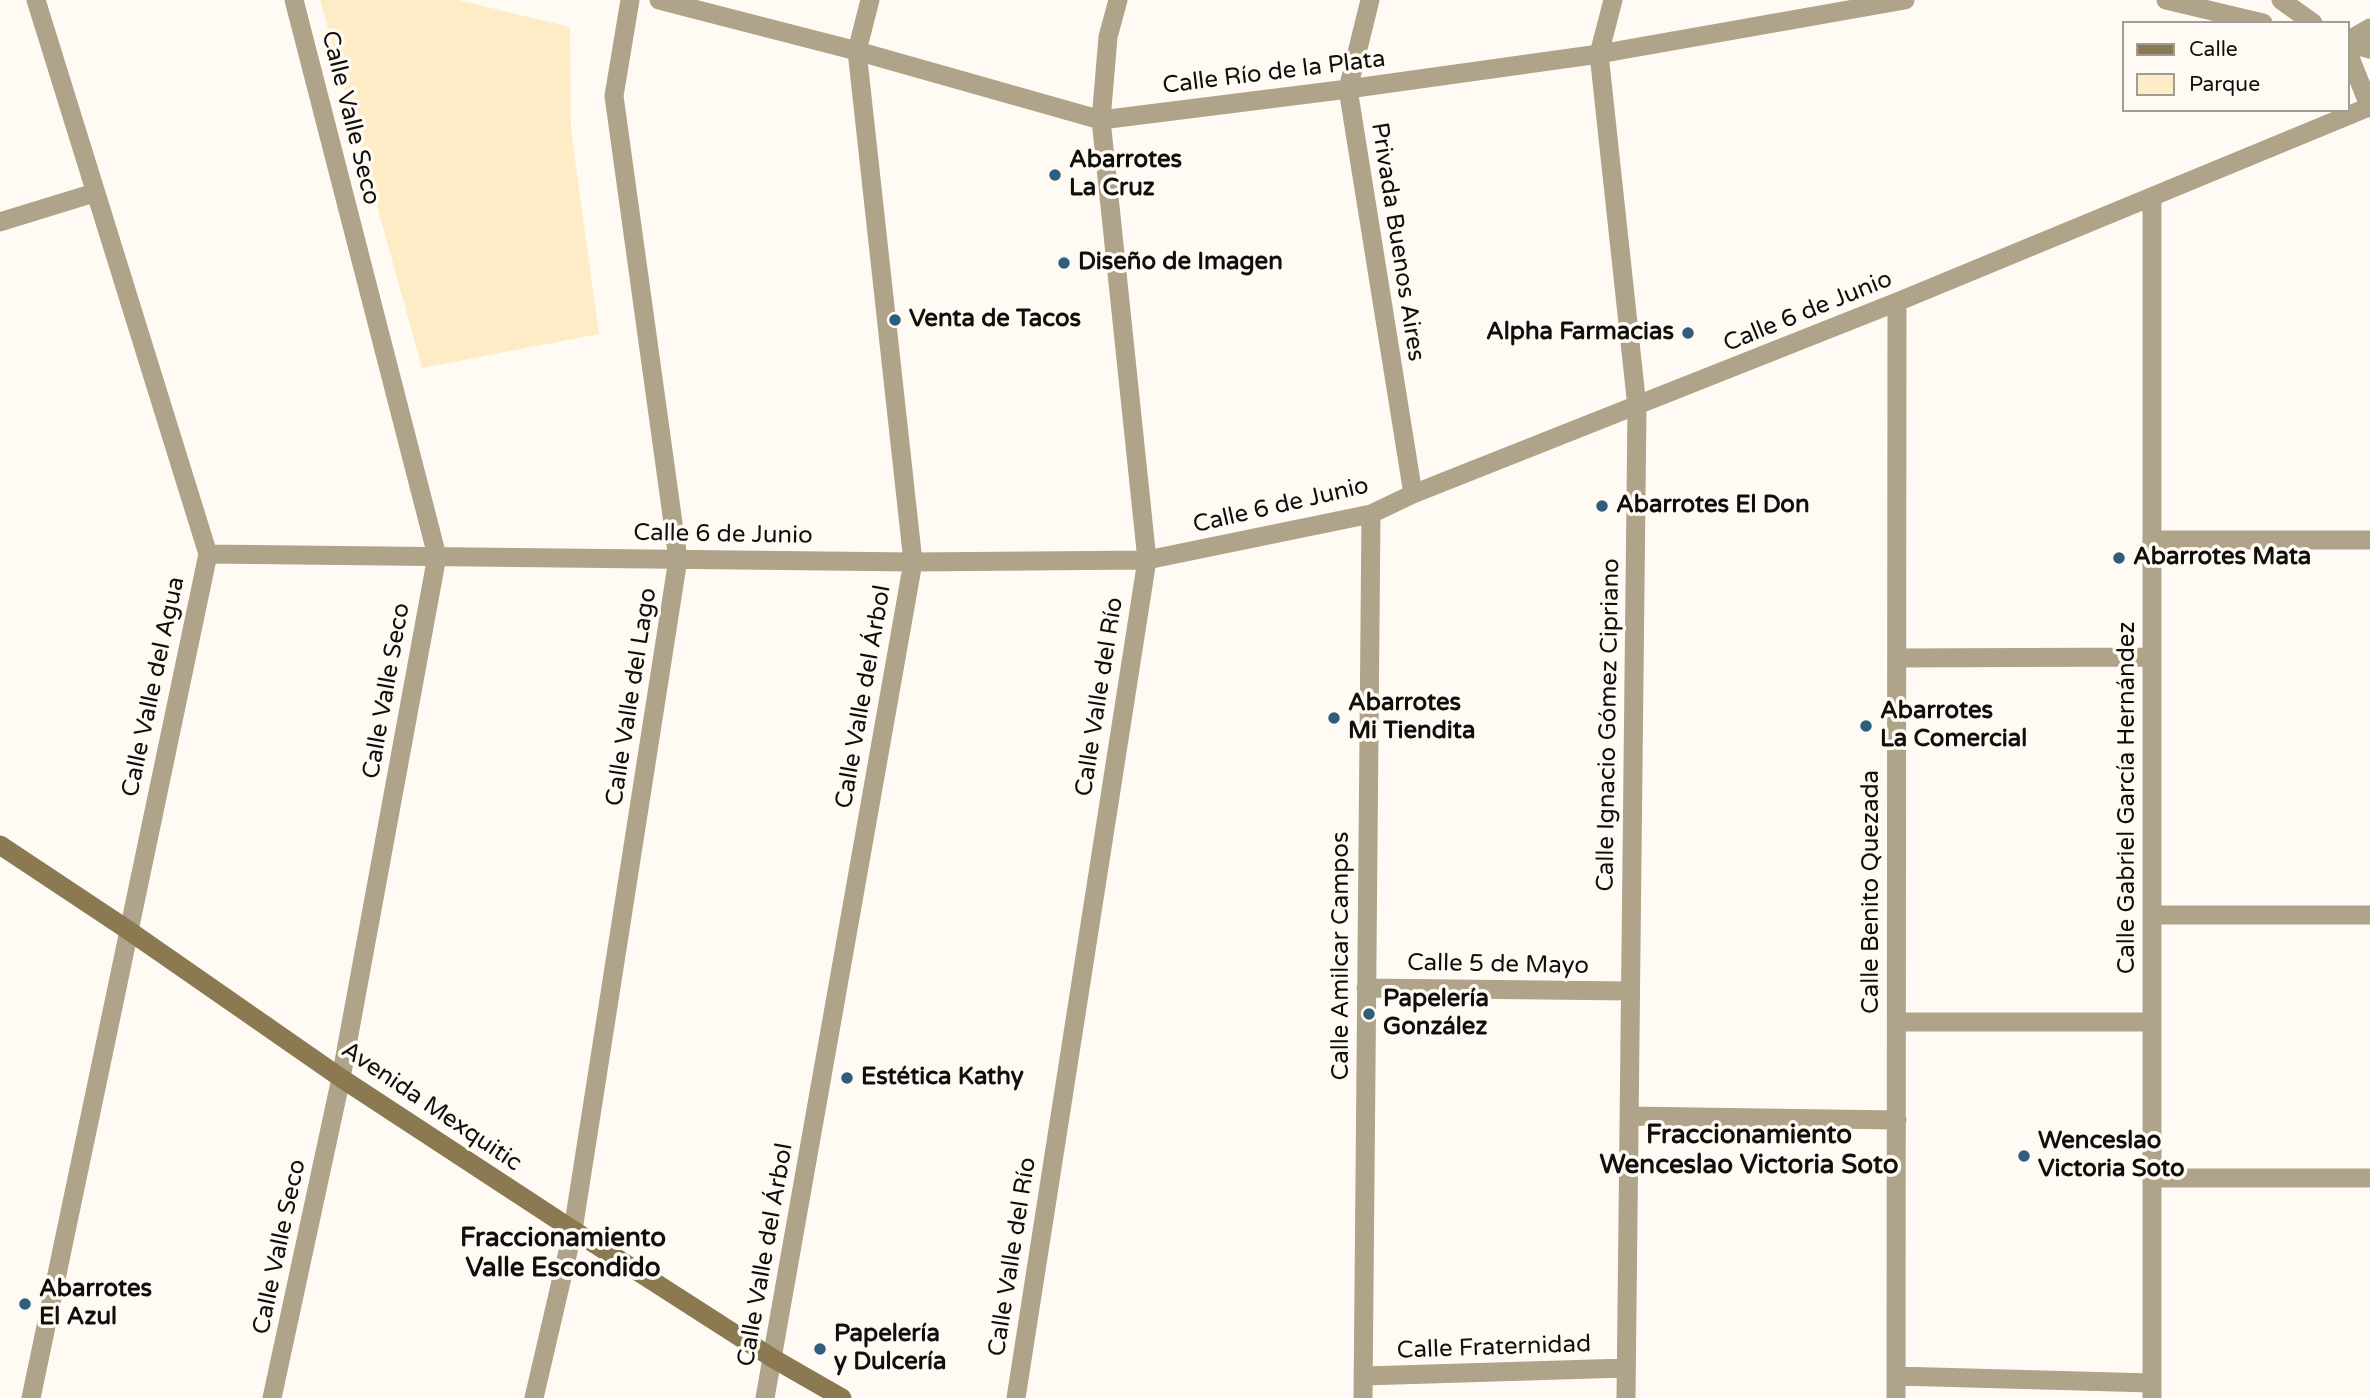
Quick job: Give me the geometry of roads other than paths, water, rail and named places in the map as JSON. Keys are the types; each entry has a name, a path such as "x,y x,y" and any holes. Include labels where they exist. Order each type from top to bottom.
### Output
{"main road":[{"name":"Avenida Mexquitic","path":"0,845 341,1078 774,1359 842,1398"}],"street":[{"name":"Calle Valle del Agua","path":"31,1398 208,554 36,0"},
{"name":"Calle Valle Seco","path":"272,1398 341,1078 437,556 294,0"},
{"name":"Calle Valle del Lago","path":"534,1398 573,1230 678,559 614,96 630,0"},
{"name":"Calle Río de la Plata","path":"659,0 857,51 1101,120 1600,54 1853,4 1905,0"},
{"name":"Calle Valle del Árbol","path":"765,1398 913,562 857,51 870,0"},
{"name":"Calle Valle del Río","path":"1016,1398 1146,560 1101,120 1108,37 1118,0"},
{"name":"Privada Buenos Aires","path":"1370,0 1348,89 1413,494"},
{"name":"Calle Ignacio Gómez Cipriano","path":"1613,0 1600,54 1637,407 1626,1398"},
{"path":"2166,0 2255,21"},
{"path":"2281,0 2310,21"},
{"path":"2349,41 2370,28"},
{"path":"2349,43 2370,49"},
{"path":"2349,55 2370,107"},
{"name":"Calle 6 de Junio","path":"208,554 913,562 1146,560 1371,514 1413,494 1897,302 2370,107"},
{"path":"0,222 94,193"},
{"name":"Calle Gabriel García Hernández","path":"2152,198 2152,1390"},
{"name":"Calle Benito Quezada","path":"1896,1398 1897,302"},
{"name":"Calle Amilcar Campos","path":"1363,1398 1371,514"},
{"path":"2152,540 2370,540"},
{"path":"1897,658 2152,657"},
{"path":"2152,915 2370,915"},
{"name":"Calle 5 de Mayo","path":"1366,988 1630,992"},
{"path":"1897,1022 2152,1022"},
{"path":"1629,1116 1897,1120"},
{"path":"2151,1178 2370,1178"},
{"name":"Calle Fraternidad","path":"1364,1376 1626,1368"},
{"path":"1896,1376 2152,1390"}],"place":[{"name":"Abarrotes La Cruz","path":"1055,175"},
{"name":"Diseño de Imagen","path":"1064,263"},
{"name":"Venta de Tacos","path":"895,320"},
{"name":"Alpha Farmacias","path":"1688,333"},
{"name":"Abarrotes El Don","path":"1602,506"},
{"name":"Abarrotes Mata","path":"2119,558"},
{"name":"Abarrotes Mi Tiendita","path":"1334,718"},
{"name":"Abarrotes La Comercial","path":"1866,726"},
{"name":"Papelería González","path":"1369,1014"},
{"name":"Estética Kathy","path":"847,1078"},
{"name":"Wenceslao Victoria Soto","path":"2024,1156"},
{"name":"Abarrotes El Azul","path":"25,1304"},
{"name":"Papelería y Dulcería","path":"820,1349"}],"district":[{"name":"Fraccionamiento Wenceslao Victoria Soto","path":"1749,1151"},
{"name":"Fraccionamiento Valle Escondido","path":"563,1254"}]}
